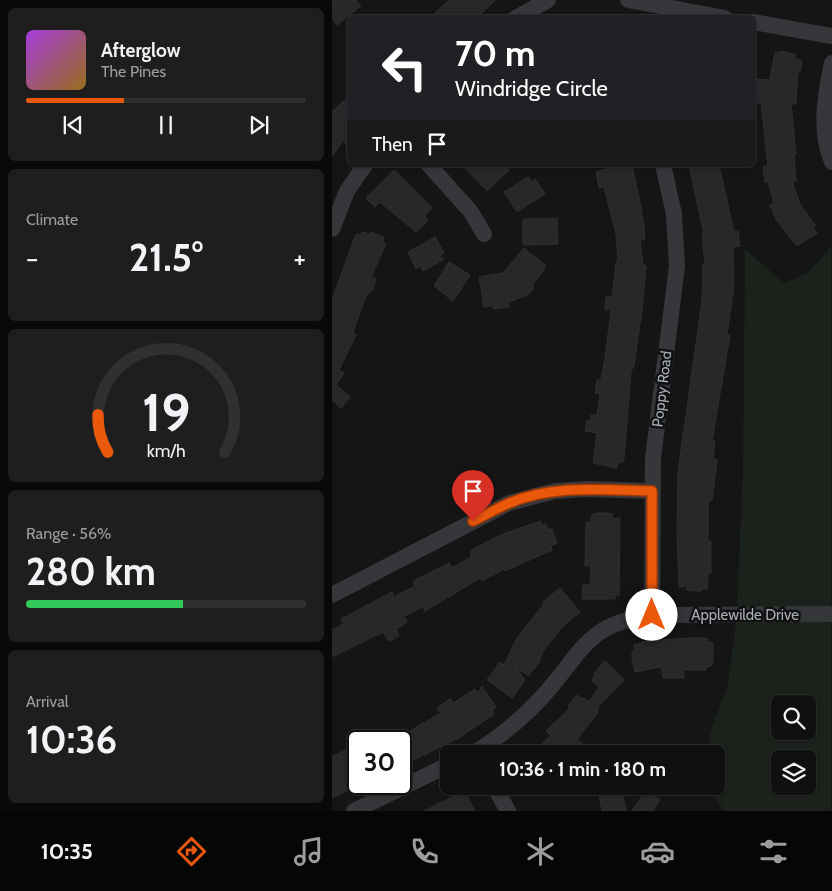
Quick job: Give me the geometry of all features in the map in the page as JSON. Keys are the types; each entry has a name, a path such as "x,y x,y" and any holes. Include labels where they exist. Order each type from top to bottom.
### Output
{"street":[{"path":"521,15 548,0"},
{"path":"628,0 660,8 706,15"},
{"path":"756,23 832,36"},
{"path":"832,63 824,102 828,153 832,162"},
{"path":"332,229 347,191 364,167"},
{"path":"431,167 470,212 484,234"},
{"name":"Poppy Road","path":"652,615 653,458 677,266 674,214 663,167"},
{"path":"332,594 509,503 555,491 587,489 652,491"},
{"name":"Applewilde Drive","path":"487,745 516,724 544,695 585,643 606,626 636,617 652,615 832,614"},
{"path":"354,811 440,769"},
{"path":"499,795 508,811"}],"shaded area":[{"path":"831,246 831,811 725,811 711,795 725,795 725,745 709,745 710,733 728,684 737,615 743,466 745,249 784,283 808,273"}],"building":[{"path":"332,0 356,0 361,6 347,15 337,25 332,19"},
{"path":"449,0 495,0 480,15 433,15"},
{"path":"781,51 796,55 795,59 802,61 800,72 798,72 796,104 791,104 796,154 794,154 796,181 792,181 800,204 816,226 813,228 817,233 797,246 777,221 770,205 774,203 768,182 765,182 763,167 768,165 761,104 756,103 756,79 770,80 774,57 776,52 780,53"},
{"path":"347,98 347,144 343,141 332,156 332,112"},
{"path":"464,167 506,167 509,170 487,191"},
{"path":"614,167 632,167 645,235 644,240 640,240 643,265 646,266 642,310 634,366 631,371 624,458 622,463 618,462 617,468 593,463 597,433 585,431 587,420 591,421 591,415 597,415 600,394 595,393 597,380 601,380 611,310 605,309 606,297 612,297 616,262 618,262 616,234 604,187 599,188 596,172"},
{"path":"689,167 719,167 734,232 738,231 740,246 733,247 734,285 727,335 730,335 712,441 715,441 713,459 717,460 712,500 708,502 708,542 711,541 711,573 708,573 707,589 693,591 687,590 687,586 679,587 677,530 678,472 702,301 703,264 705,264 702,234 704,234"},
{"path":"394,170 432,208 425,217 428,221 416,232 380,202 375,207 366,198"},
{"path":"528,177 531,182 535,179 545,194 517,212 504,192"},
{"path":"557,218 558,244 523,245 523,219"},
{"path":"362,232 369,234 370,232 384,237 382,242 386,244 371,277 376,279 373,289 366,296 353,332 356,335 339,370 344,373 336,385 350,397 341,408 332,400 332,300 354,239 357,234 361,235"},
{"path":"435,237 444,253 439,256 444,259 423,271 420,266 416,269 408,252"},
{"path":"524,248 546,266 532,286 534,288 529,294 508,303 509,307 494,309 492,306 484,307 479,277 503,273"},
{"path":"449,262 470,275 453,301 434,286"},
{"path":"597,513 613,514 612,519 620,518 619,595 615,595 615,599 582,599 583,585 590,585 591,566 585,566 586,522 591,522 592,515"},
{"path":"541,521 542,525 546,524 548,530 552,529 557,543 551,546 552,550 505,571 504,569 482,581 480,578 425,611 423,607 404,616 407,622 396,629 399,636 389,641 383,632 332,657 332,630 344,624 341,619 392,592 394,597 415,586 413,583 415,580 449,563 452,568 471,557 471,550 500,535"},
{"path":"560,588 580,612 561,628 544,650 538,664 528,676 515,666 525,680 512,698 487,680 500,662 504,665 517,638 544,604 543,602"},
{"path":"690,638 708,639 708,642 713,643 713,661 711,666 706,667 706,670 684,670 684,678 663,678 661,667 635,672 632,659 632,652 635,650 634,645 647,641"},
{"path":"605,661 624,680 597,708 599,709 596,715 577,739 583,744 541,745 551,735 546,731 570,708 568,706 576,695 589,701 599,688 591,680 595,676 593,674"},
{"path":"482,686 496,707 492,710 494,714 459,738 444,745 440,745 440,747 412,761 411,730 441,713 437,708 450,699 453,703 475,689 478,693"},
{"path":"347,749 347,790 332,798 332,757"},
{"path":"456,795 467,795 475,811 424,811"},
{"path":"599,795 623,795 626,811 602,811"},
{"path":"643,795 651,795 660,799 653,811 632,811"}],"route":[{"path":"473,521 509,503 555,491 587,489 652,491 652,615"}]}
